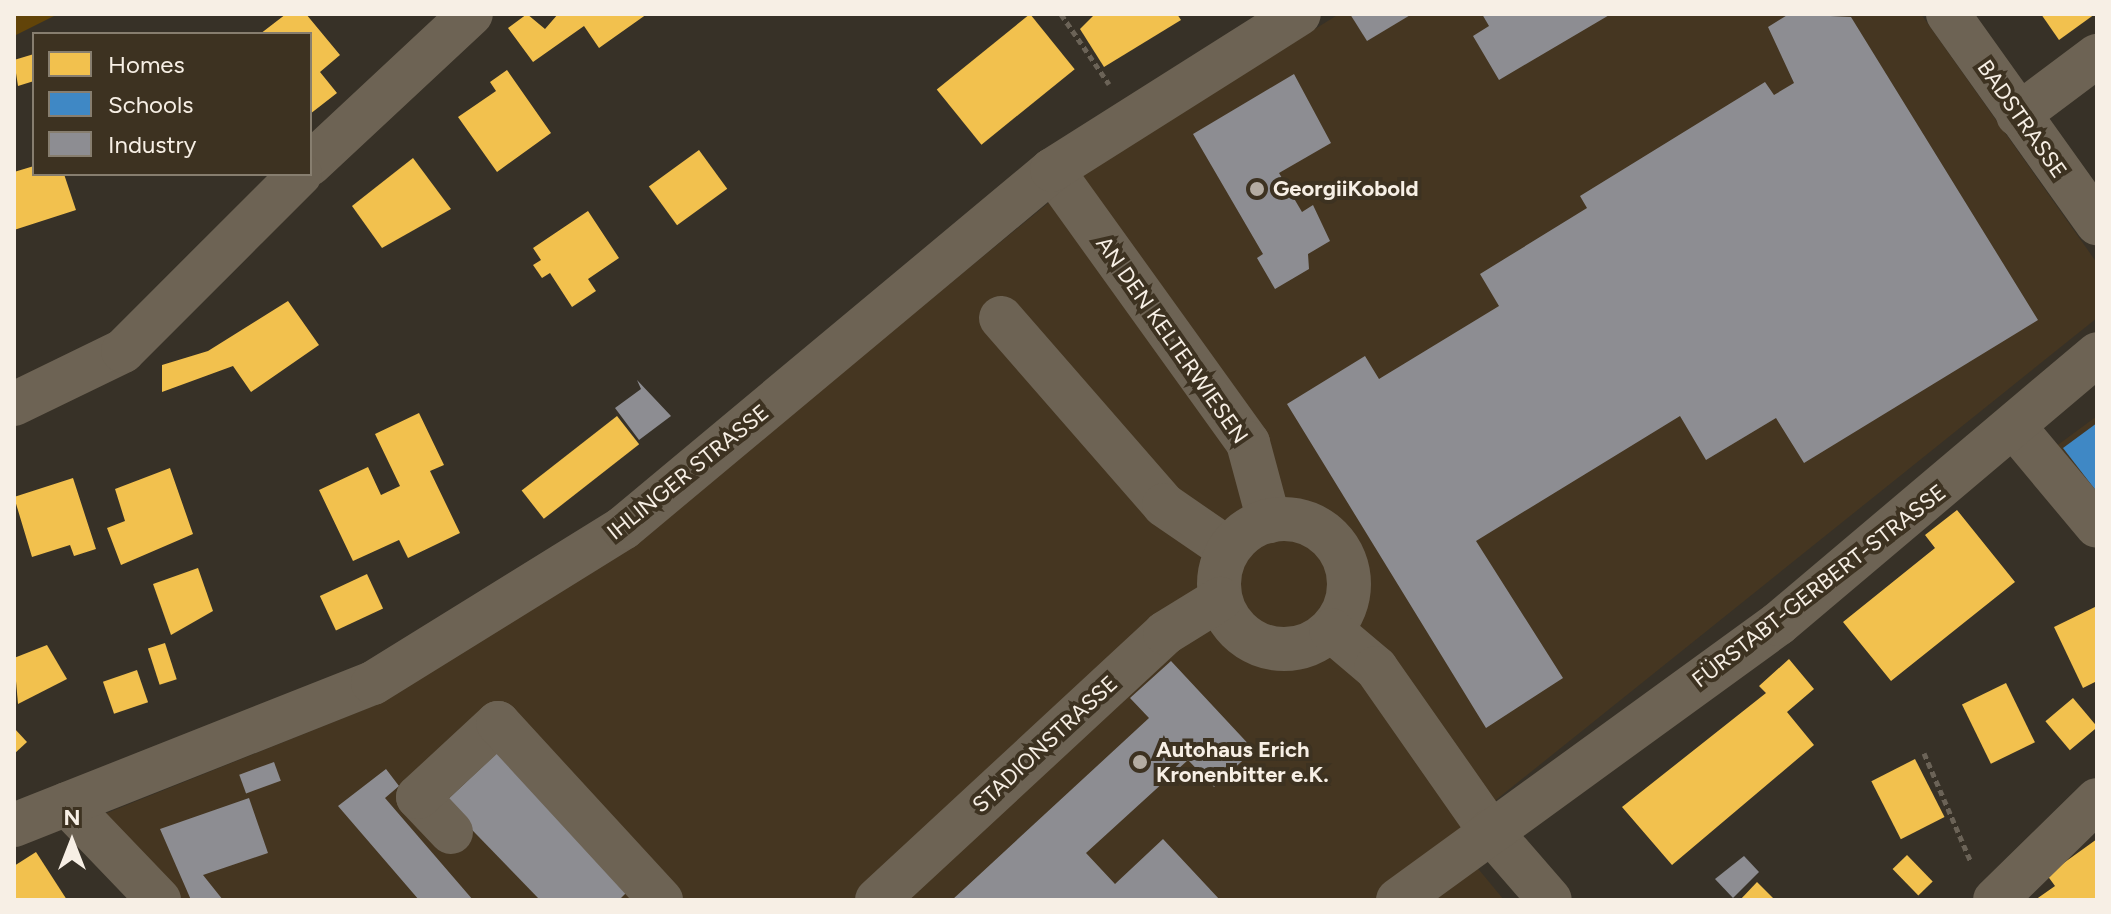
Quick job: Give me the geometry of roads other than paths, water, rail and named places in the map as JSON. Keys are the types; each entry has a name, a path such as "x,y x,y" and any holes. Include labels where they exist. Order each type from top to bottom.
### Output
{"street":[{"path":"312,162 471,14"},
{"name":"IHLINGER STRASSE","path":"14,825 373,683 623,528 1052,170 1299,14"},
{"name":"BADSTRASSE","path":"1948,14 2097,223"},
{"path":"2018,115 2097,56"},
{"name":"AN DEN KELTERWIESEN","path":"1052,170 1248,443 1269,521"},
{"path":"14,404 123,351 298,176"},
{"path":"1001,318 1164,505 1228,549"},
{"name":"FÜRSTABT-GERBERT-STRASSE","path":"1398,900 1778,624 2016,429 2097,354"},
{"path":"2016,429 2097,526"},
{"path":"1269,521 1311,525 1342,554 1349,595 1331,630 1297,649 1258,645 1241,634 1220,599 1228,549 1269,521"},
{"name":"STADIONSTRASSE","path":"877,900 1165,633 1220,599"},
{"path":"1331,630 1376,668 1490,831 1550,900"},
{"path":"451,832 418,797 498,723 661,900"},
{"path":"1996,900 2097,800"},
{"path":"67,804 159,900"}],"place":[{"name":"GeorgiiKobold","path":"1257,189"},
{"name":"Autohaus Erich Kronenbitter e.K.","path":"1140,762"}]}
